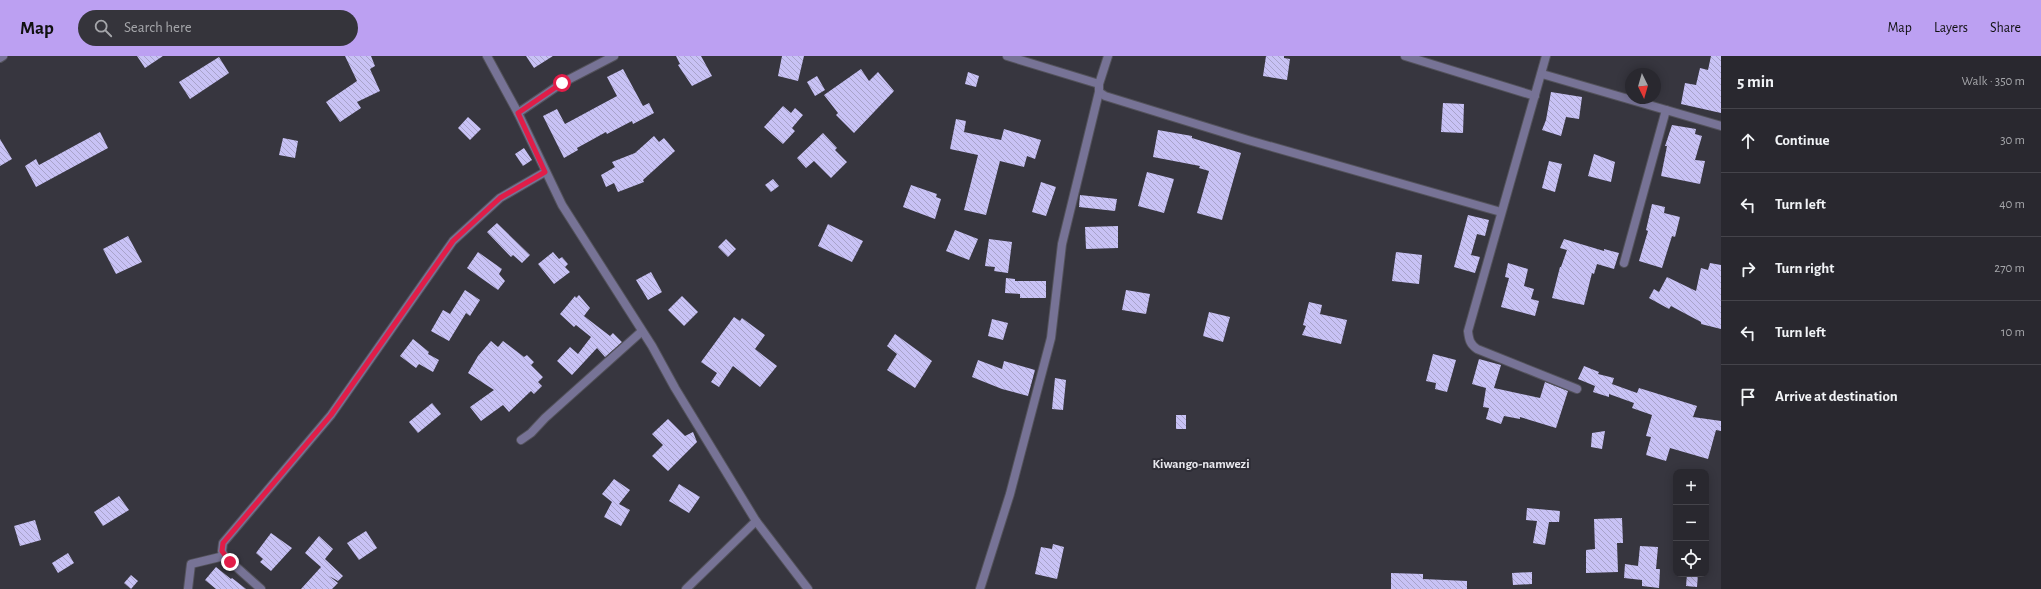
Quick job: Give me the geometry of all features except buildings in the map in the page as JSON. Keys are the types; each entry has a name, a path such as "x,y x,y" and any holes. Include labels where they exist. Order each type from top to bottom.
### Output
{"street":[{"path":"487,56 518,113 562,205 756,521 808,589"},
{"path":"518,113 562,83 614,56"},
{"path":"1007,56 1099,88 1105,96 1248,140 1501,212"},
{"path":"980,589 1010,494 1051,338 1062,244 1108,56"},
{"path":"1405,56 1535,96"},
{"path":"1546,56 1468,331 1471,344 1477,349 1577,389"},
{"path":"1542,74 1721,126"},
{"path":"1624,263 1666,110"},
{"path":"261,589 224,556 222,551 223,543 331,415 453,241 500,198 545,172"},
{"path":"521,440 531,433 544,418 641,332"},
{"path":"686,589 756,521"},
{"path":"188,589 191,564 224,556"}],"district":[{"name":"Kiwango-namwezi","path":"1201,464"}],"route":[{"path":"230,562 224,556 222,551 223,543 331,415 415,295 441,255 467,227 500,198 545,172 518,113 562,83"}]}
